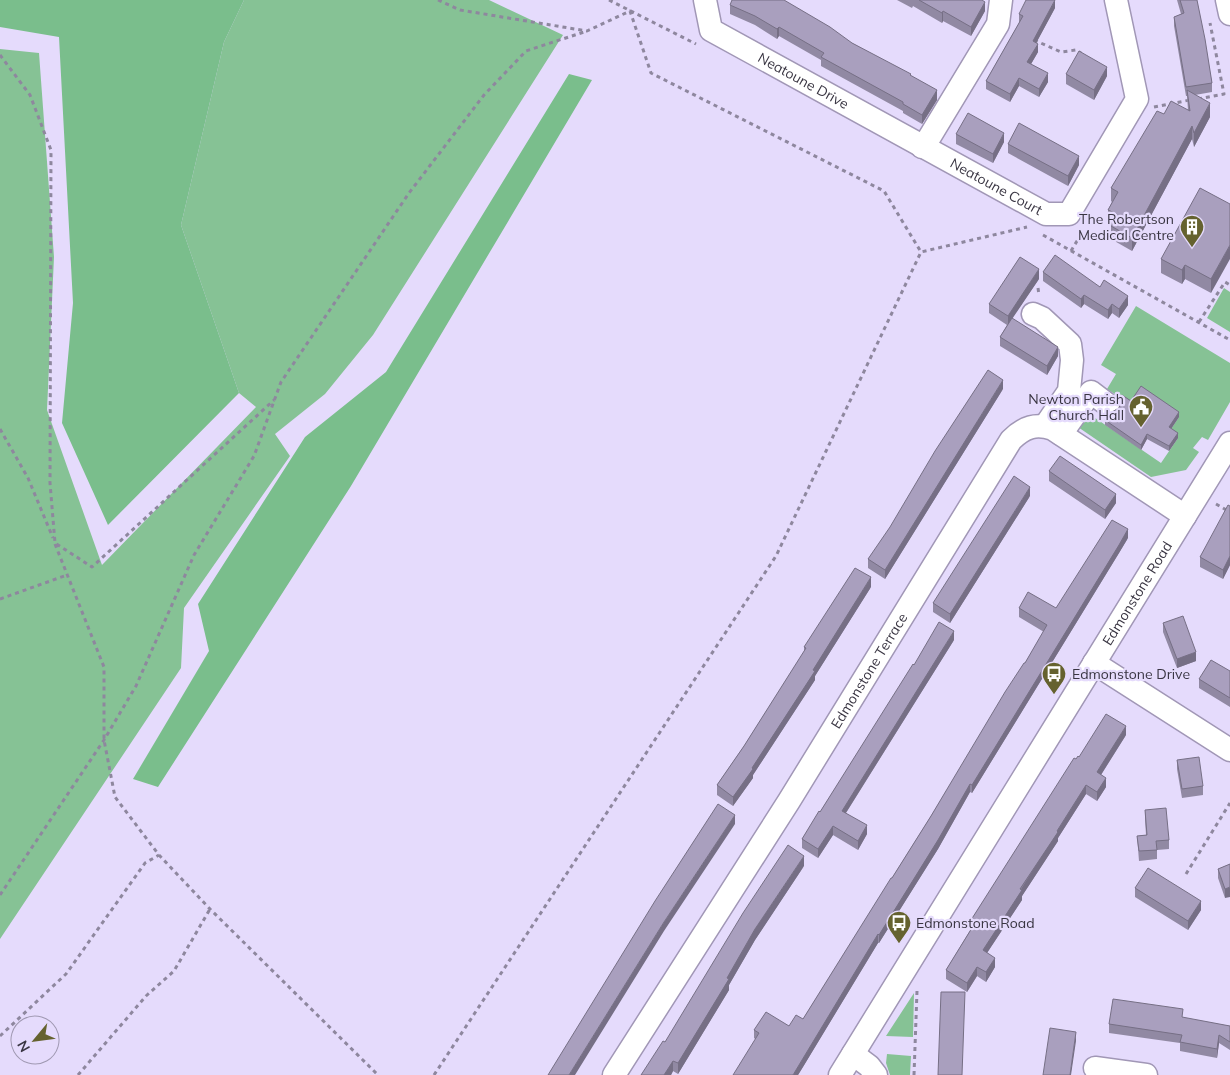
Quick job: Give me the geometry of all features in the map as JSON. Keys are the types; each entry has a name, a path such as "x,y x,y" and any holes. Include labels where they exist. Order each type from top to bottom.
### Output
{"street":[{"name":"Neatoune Drive","path":"706,0 711,30 922,147"},
{"path":"922,147 930,138 998,24 1000,0"},
{"path":"1116,0 1137,99"},
{"path":"1220,17 1227,0"},
{"name":"Neatoune Court","path":"922,147 1046,214 1069,214 1137,99"},
{"path":"1033,314 1042,318 1070,344 1072,360 1068,391 1053,430"},
{"path":"1053,430 1090,392 1108,405"},
{"name":"Edmonstone Terrace","path":"614,1075 789,800 1011,440 1027,427 1053,430"},
{"path":"1053,430 1185,516"},
{"name":"Edmonstone Road","path":"840,1075 1230,443"},
{"path":"1094,663 1230,750"},
{"path":"853,1054 869,1066 876,1075"},
{"path":"1096,1067 1146,1075"}],"path":[{"path":"438,0 460,10 587,31"},
{"path":"609,0 691,42"},
{"path":"0,895 104,740 136,686 194,555 254,456 281,382 409,193 484,95 526,51 587,31 630,12"},
{"path":"630,12 651,73 884,190 921,252"},
{"path":"1137,99 1156,107 1224,94 1220,17"},
{"path":"998,24 1061,52 1076,50 1084,55"},
{"path":"0,55 30,95 51,150 50,484 55,543"},
{"path":"921,252 1029,227 1046,214"},
{"path":"434,1075 776,556 921,252"},
{"path":"1199,322 1224,282 1230,285"},
{"path":"55,543 92,567 275,398"},
{"path":"0,429 28,478 104,667 104,740 116,797 159,855 210,909 378,1075"},
{"path":"0,599 67,575"},
{"path":"1186,874 1230,803"},
{"path":"0,1036 66,974 145,864 159,855"},
{"path":"78,1075 146,996 174,970 210,909"},
{"path":"906,969 918,985 914,1075"}],"green space":[{"path":"0,0 244,0 224,42 181,225 239,393 108,525 62,423 73,303 59,37 0,27"},
{"path":"244,0 489,0 563,35 373,335 325,394 275,434 290,456 184,608 181,668 0,939 0,49 39,53 54,257 47,410 102,565 256,407 239,393 181,225 224,42"},
{"path":"569,74 592,80 351,486 158,787 133,779 209,651 198,604 305,437 386,372"},
{"path":"1224,288 1230,292 1230,332 1207,318"},
{"path":"1136,306 1230,363 1230,402 1208,440 1202,437 1193,448 1199,452 1186,470 1151,477 1075,425 1085,411 1161,463 1178,438 1169,432 1179,417 1131,405 1107,389 1116,374 1101,365"},
{"path":"914,993 913,1037 886,1036"},
{"path":"887,1054 911,1056 910,1075 890,1075 886,1063"}],"building":[{"path":"732,0 784,0 830,27 852,43 937,90 922,115 903,104 903,102 821,57 824,53 779,27 777,29 755,16 730,5"},
{"path":"919,0 982,0 985,2 971,27"},
{"path":"1026,0 1055,0 1033,41 1038,44 1027,62 1048,73 1039,89 1019,78 1010,94 986,81 1023,16 1019,14"},
{"path":"1180,0 1197,0 1212,83 1186,87 1174,17 1184,13"},
{"path":"1079,51 1107,67 1094,90 1066,74"},
{"path":"1187,90 1210,103 1194,133 1192,126 1132,238 1111,226 1117,214 1108,210 1118,192 1111,188 1157,111 1164,114 1171,101 1190,111"},
{"path":"968,113 1004,133 993,154 956,134"},
{"path":"1019,123 1079,156 1068,176 1008,144"},
{"name":"The Robertson Medical Centre","path":"1200,188 1230,204 1230,245 1211,279 1185,265 1182,270 1161,259"},
{"path":"1055,255 1100,287 1104,280 1128,296 1119,309 1112,304 1108,310 1084,295 1081,299 1043,272"},
{"path":"1020,257 1039,269 1008,316 989,304"},
{"path":"1012,318 1058,347 1047,366 1000,337"},
{"path":"988,370 1003,380 885,570 868,559"},
{"name":"Newton Parish Church Hall","path":"1141,386 1179,412 1169,427 1178,433 1169,446 1147,434 1141,445 1105,420 1110,413 1119,408 1122,395 1131,401"},
{"path":"1060,456 1116,494 1105,510 1049,471"},
{"path":"1014,476 1030,487 950,614 933,603"},
{"path":"1228,505 1230,506 1230,556 1223,570 1200,557"},
{"path":"1112,520 1128,529 1119,545 972,785 970,784 938,840 878,934 793,1075 733,1075 759,1033 754,1030 766,1012 789,1026 796,1015 803,1019 931,816 1005,692 1025,663 1047,625 1019,608 1028,592 1056,608"},
{"path":"855,568 871,577 813,670 815,671 733,797 717,785 744,746"},
{"path":"1183,616 1196,652 1177,659 1163,623"},
{"path":"939,622 954,631 842,811 867,825 858,841 833,826 818,849 802,839 914,665"},
{"path":"1211,660 1230,671 1230,698 1199,679"},
{"path":"1106,714 1126,726 1097,772 1106,778 1097,792 1086,785 983,950 995,958 986,972 977,967 967,983 946,970 975,923 971,920 1074,758 1079,757"},
{"path":"1199,757 1203,786 1182,789 1177,760"},
{"path":"718,804 735,815 664,922 569,1075 548,1075 655,901"},
{"path":"1166,808 1169,840 1156,841 1157,850 1139,851 1137,836 1147,835 1145,810"},
{"path":"788,845 804,856 755,929 727,978 729,979 678,1063 673,1061 664,1075 641,1075 663,1041 665,1042 743,913"},
{"path":"1230,864 1230,887 1225,889 1218,869"},
{"path":"1148,868 1201,901 1188,921 1135,888"},
{"path":"941,992 965,992 962,1075 938,1075"},
{"path":"1113,999 1183,1009 1182,1017 1230,1026 1230,1042 1219,1035 1217,1049 1180,1042 1182,1035 1109,1024"},
{"path":"1050,1028 1076,1032 1070,1075 1043,1075"}],"place":[{"name":"The Robertson Medical Centre","path":"1192,248"},
{"name":"Newton Parish Church Hall","path":"1141,428"},
{"name":"Edmonstone Drive","path":"1054,695"},
{"name":"Edmonstone Road","path":"899,944"}]}
